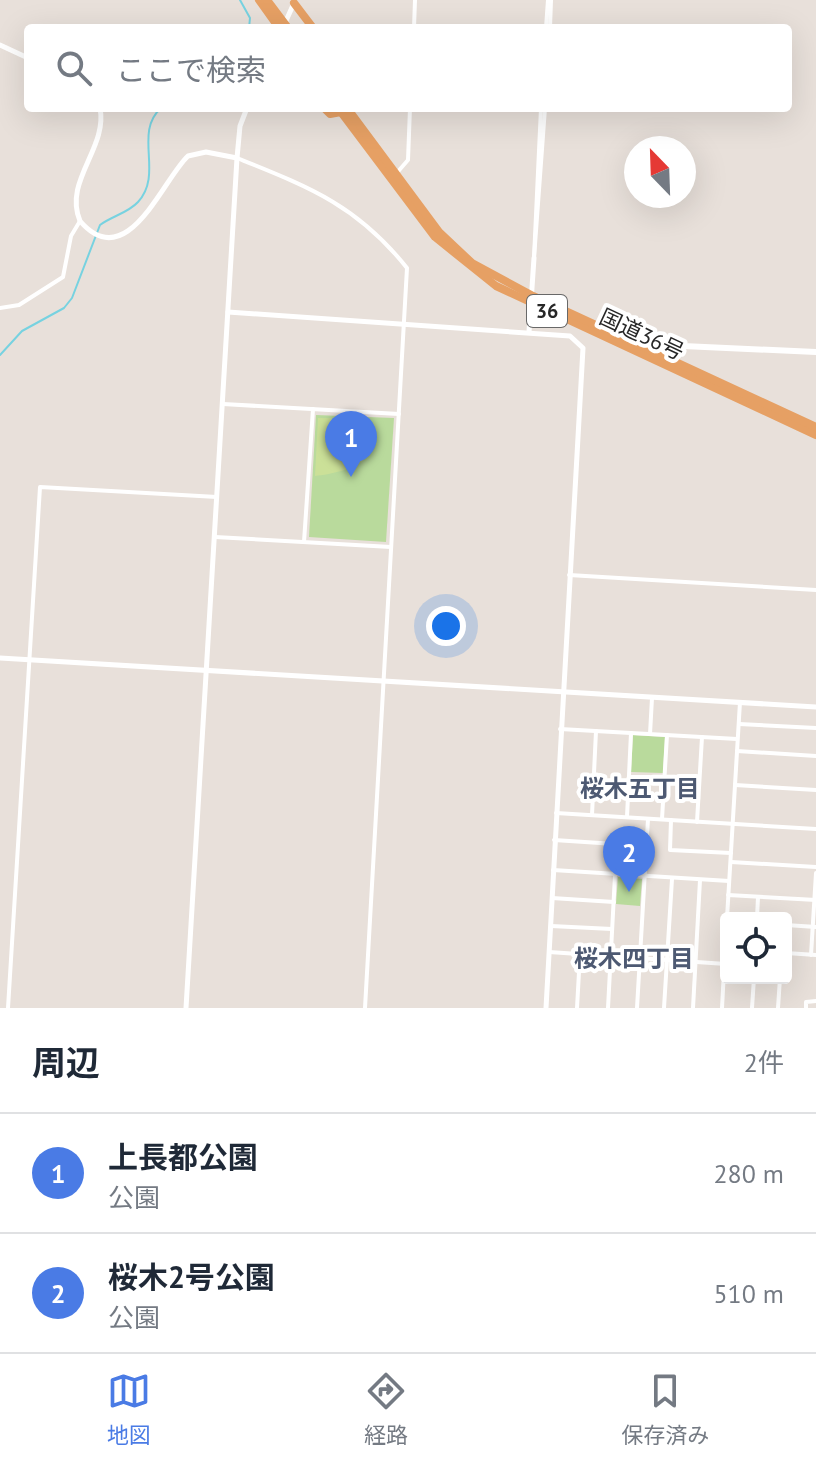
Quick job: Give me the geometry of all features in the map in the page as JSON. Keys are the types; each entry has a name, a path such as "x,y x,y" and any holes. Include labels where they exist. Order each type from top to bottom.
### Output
{"highway":[{"path":"259,0 280,24"},
{"path":"267,0 281,24"},
{"path":"293,5 310,24"},
{"name":"国道36号","path":"346,112 435,237 466,266 625,346 816,435"},
{"name":"国道36号","path":"533,300 638,344 816,427"}],"main road":[{"path":"625,346 638,344 816,352"}],"street":[{"path":"414,24 415,0"},
{"path":"548,24 550,0"},
{"path":"285,24 293,5"},
{"path":"0,45 24,56"},
{"path":"100,112 100,131 75,197 80,221 90,230 98,234 123,233 136,226 188,156 206,152 237,158 305,186 368,224 407,268 365,1008"},
{"path":"186,1008 237,158 240,126 245,112"},
{"path":"393,176 408,160 410,112"},
{"path":"529,332 543,112"},
{"path":"0,308 19,305 63,277 71,236 80,221"},
{"path":"228,312 570,336 583,348 546,1008"},
{"path":"223,404 399,414"},
{"path":"304,542 313,409"},
{"path":"8,1008 40,487 217,497"},
{"path":"215,537 391,547"},
{"path":"569,575 816,590"},
{"path":"0,658 816,707"},
{"path":"650,734 652,698"},
{"path":"727,912 740,702"},
{"path":"738,724 816,728"},
{"path":"560,729 737,739"},
{"path":"592,815 596,731"},
{"path":"627,817 631,733"},
{"path":"662,819 667,735"},
{"path":"697,822 702,737"},
{"path":"737,751 816,756"},
{"path":"735,785 816,790"},
{"path":"556,813 816,829"},
{"path":"637,1008 648,819"},
{"path":"671,820 670,850 731,853"},
{"path":"554,840 646,846"},
{"path":"730,862 816,870 813,955 792,953"},
{"path":"553,870 729,881"},
{"path":"608,1008 615,874"},
{"path":"664,1008 672,878"},
{"path":"693,1008 700,880"},
{"path":"728,895 815,900"},
{"path":"757,912 758,897"},
{"path":"551,898 614,902"},
{"path":"792,925 814,927"},
{"path":"550,926 612,929"},
{"path":"548,952 720,964"},
{"path":"577,1008 580,954"},
{"path":"722,1008 724,984"},
{"path":"752,1008 754,984"},
{"path":"778,1008 780,984"},
{"path":"806,1008 806,1002 816,1001"}],"green space":[{"path":"316,415 394,418 386,542 309,537"},
{"path":"318,418 367,419 373,433 369,454 352,467 315,476"},
{"path":"633,735 665,737 663,773 631,772"},
{"path":"618,877 642,879 640,906 616,904"}],"waterway":[{"path":"240,0 250,18 249,24"},
{"path":"0,355 22,331 64,308 72,298 100,225 138,202 149,179 149,129 158,112"}],"place":[{"name":"上長都公園","path":"351,477"},
{"name":"桜木2号公園","path":"629,892"}],"district":[{"name":"桜木五丁目","path":"640,789"},
{"name":"桜木四丁目","path":"634,959"}]}
